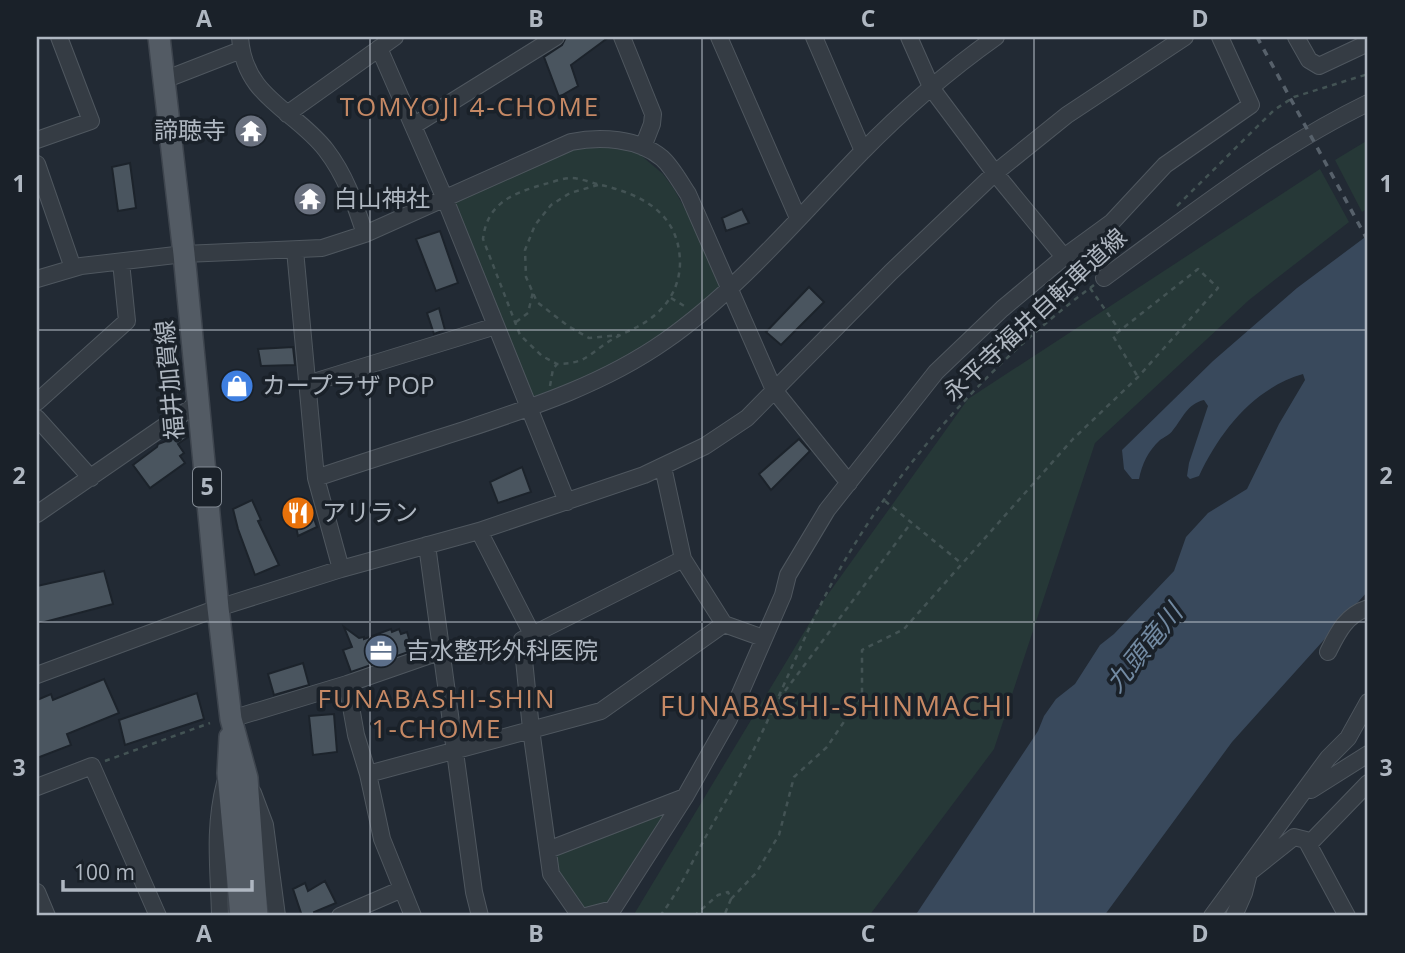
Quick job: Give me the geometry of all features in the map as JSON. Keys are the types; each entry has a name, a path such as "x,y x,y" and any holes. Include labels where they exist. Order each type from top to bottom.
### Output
{"main road":[{"name":"福井加賀線","path":"159,37 184,254 218,608 220,721 237,776 257,916"},
{"name":"福井加賀線","path":"237,776 241,916"}],"street":[{"path":"37,140 92,121 59,37"},
{"path":"287,114 395,37"},
{"path":"413,126 556,37"},
{"path":"622,37 653,114 643,147"},
{"path":"719,37 798,218"},
{"path":"814,37 863,151"},
{"path":"909,37 932,89 995,173 1064,257"},
{"path":"316,478 553,399 617,371 666,341 729,289 863,151 932,89 996,37"},
{"path":"37,675 218,608 341,569 479,531 567,502 663,467 728,432 747,418 891,272 995,173 1067,115 1185,37"},
{"path":"586,916 613,909 685,797 729,719 783,595 788,575 827,510 936,372 1002,309 1064,257 1112,222 1165,165 1251,105 1220,37"},
{"path":"1296,37 1309,60 1319,66 1368,43"},
{"path":"164,80 241,44 250,75 264,93 325,149 351,190 365,234"},
{"path":"379,48 445,199 567,502"},
{"path":"1104,278 1266,160 1368,103"},
{"path":"37,279 73,268 184,254 322,248 365,234 571,142 592,138 616,140 643,147 662,158 688,194 774,390 849,483"},
{"path":"37,164 73,268"},
{"path":"295,250 316,478 341,569"},
{"path":"37,402 127,321 121,262"},
{"path":"307,384 496,326"},
{"path":"37,514 198,403"},
{"path":"37,418 91,478"},
{"path":"663,467 684,559 724,624 763,638"},
{"path":"479,531 532,635"},
{"path":"427,545 474,892 480,916"},
{"path":"580,916 551,874 522,640 684,559"},
{"path":"1328,652 1345,622 1355,612 1368,608"},
{"path":"368,774 601,711 724,624"},
{"path":"220,721 347,684 442,651"},
{"path":"347,684 356,735 368,774 382,839 412,916"},
{"path":"1212,916 1328,758 1348,738 1368,702"},
{"path":"1299,798 1368,754"},
{"path":"37,787 92,766 158,916"},
{"path":"220,916 216,841 218,812 237,776"},
{"path":"237,776 265,825 277,916"},
{"path":"1309,844 1368,783"},
{"path":"548,850 685,797"},
{"path":"1234,916 1244,893 1247,871 1294,837 1306,839 1347,916"},
{"path":"340,916 400,890"},
{"path":"37,892 47,916"}],"path":[{"path":"1170,212 1274,110 1294,97 1368,74"},
{"path":"570,178 631,194 655,207 672,225 680,247 680,277 671,298 649,320 605,344 589,358 572,364 557,364 542,356 526,342 520,335 516,322 483,239 485,225 495,207 525,190 570,178"},
{"path":"600,184 570,193 551,205 535,225 524,250 526,277 537,302 568,326 589,338 623,335"},
{"path":"724,916 731,899 756,873 779,835 794,777 827,747 862,695 862,650 904,629 1073,439 1138,377 1218,288 1198,269 1113,336 1138,377"},
{"name":"永平寺福井自転車道線","path":"660,916 755,747 841,566 884,501 915,459 1004,361 1104,278"},
{"path":"1090,288 1120,331"},
{"path":"516,322 528,313 533,292"},
{"path":"553,399 550,383 557,364"},
{"path":"884,501 961,564"},
{"path":"774,706 911,523"},
{"path":"92,766 220,721"},
{"path":"694,916 718,895 728,892 731,899"}],"shaded area":[{"path":"1368,140 1368,208 1362,212 1335,160"},
{"path":"571,142 637,152 663,174 729,289 666,341 529,408 446,203"},
{"path":"1320,169 1349,222 1249,300 1095,443 994,749 869,916 633,916 821,604 968,399"},
{"path":"681,804 611,906 580,916 548,850"}],"water":[{"name":"九頭竜川","path":"1368,235 1368,591 1232,742 1104,916 915,916 1038,731 1044,716 1056,699 1075,684 1100,645 1114,634 1174,571 1186,537 1208,513 1247,489 1279,424 1305,380 1303,374 1269,390 1240,413 1217,443 1199,476 1190,479 1187,476 1208,406 1204,400 1189,408 1172,432 1152,449 1139,479 1132,479 1124,469 1122,450 1213,361 1297,288"}],"building":[{"path":"566,37 609,37 571,65 578,86 559,97 544,57 562,45"},
{"path":"130,163 136,208 118,211 112,167"},
{"path":"742,209 749,223 726,231 722,218"},
{"path":"440,231 458,283 436,291 416,239"},
{"path":"809,287 824,302 781,345 766,332"},
{"path":"439,308 445,330 434,334 427,313"},
{"path":"293,347 295,365 261,366 258,349"},
{"path":"187,426 188,437 178,444 184,453 180,456 185,463 150,488 133,465 158,444"},
{"path":"799,439 810,451 771,490 759,474"},
{"path":"522,467 531,492 498,503 490,482"},
{"path":"252,500 261,520 258,521 279,565 255,575 233,509"},
{"path":"309,505 317,527 298,536 293,512"},
{"path":"104,571 113,604 37,624 37,586"},
{"path":"344,627 364,639 391,629 392,632 399,629 401,634 407,632 410,642 417,639 420,648 351,672 343,650 352,647"},
{"path":"303,663 309,685 274,695 268,674"},
{"path":"104,679 119,713 67,734 71,745 37,758 37,700 51,694 53,700"},
{"path":"197,693 204,719 125,745 119,720"},
{"path":"334,714 337,752 313,755 309,716"},
{"path":"325,881 336,903 314,912 315,916 302,916 293,889 305,883 308,891"}],"railway":[{"path":"1257,37 1368,241"}],"place":[{"name":"諦聴寺","path":"251,131"},
{"name":"白山神社","path":"310,199"},
{"name":"カープラザ POP","path":"237,386"},
{"name":"アリラン","path":"298,513"},
{"name":"吉水整形外科医院","path":"381,651"}],"district":[{"name":"TOMYOJI 4-CHOME","path":"470,107"},
{"name":"FUNABASHI-SHINMACHI","path":"837,706"},
{"name":"FUNABASHI-SHIN 1-CHOME","path":"437,714"}]}
